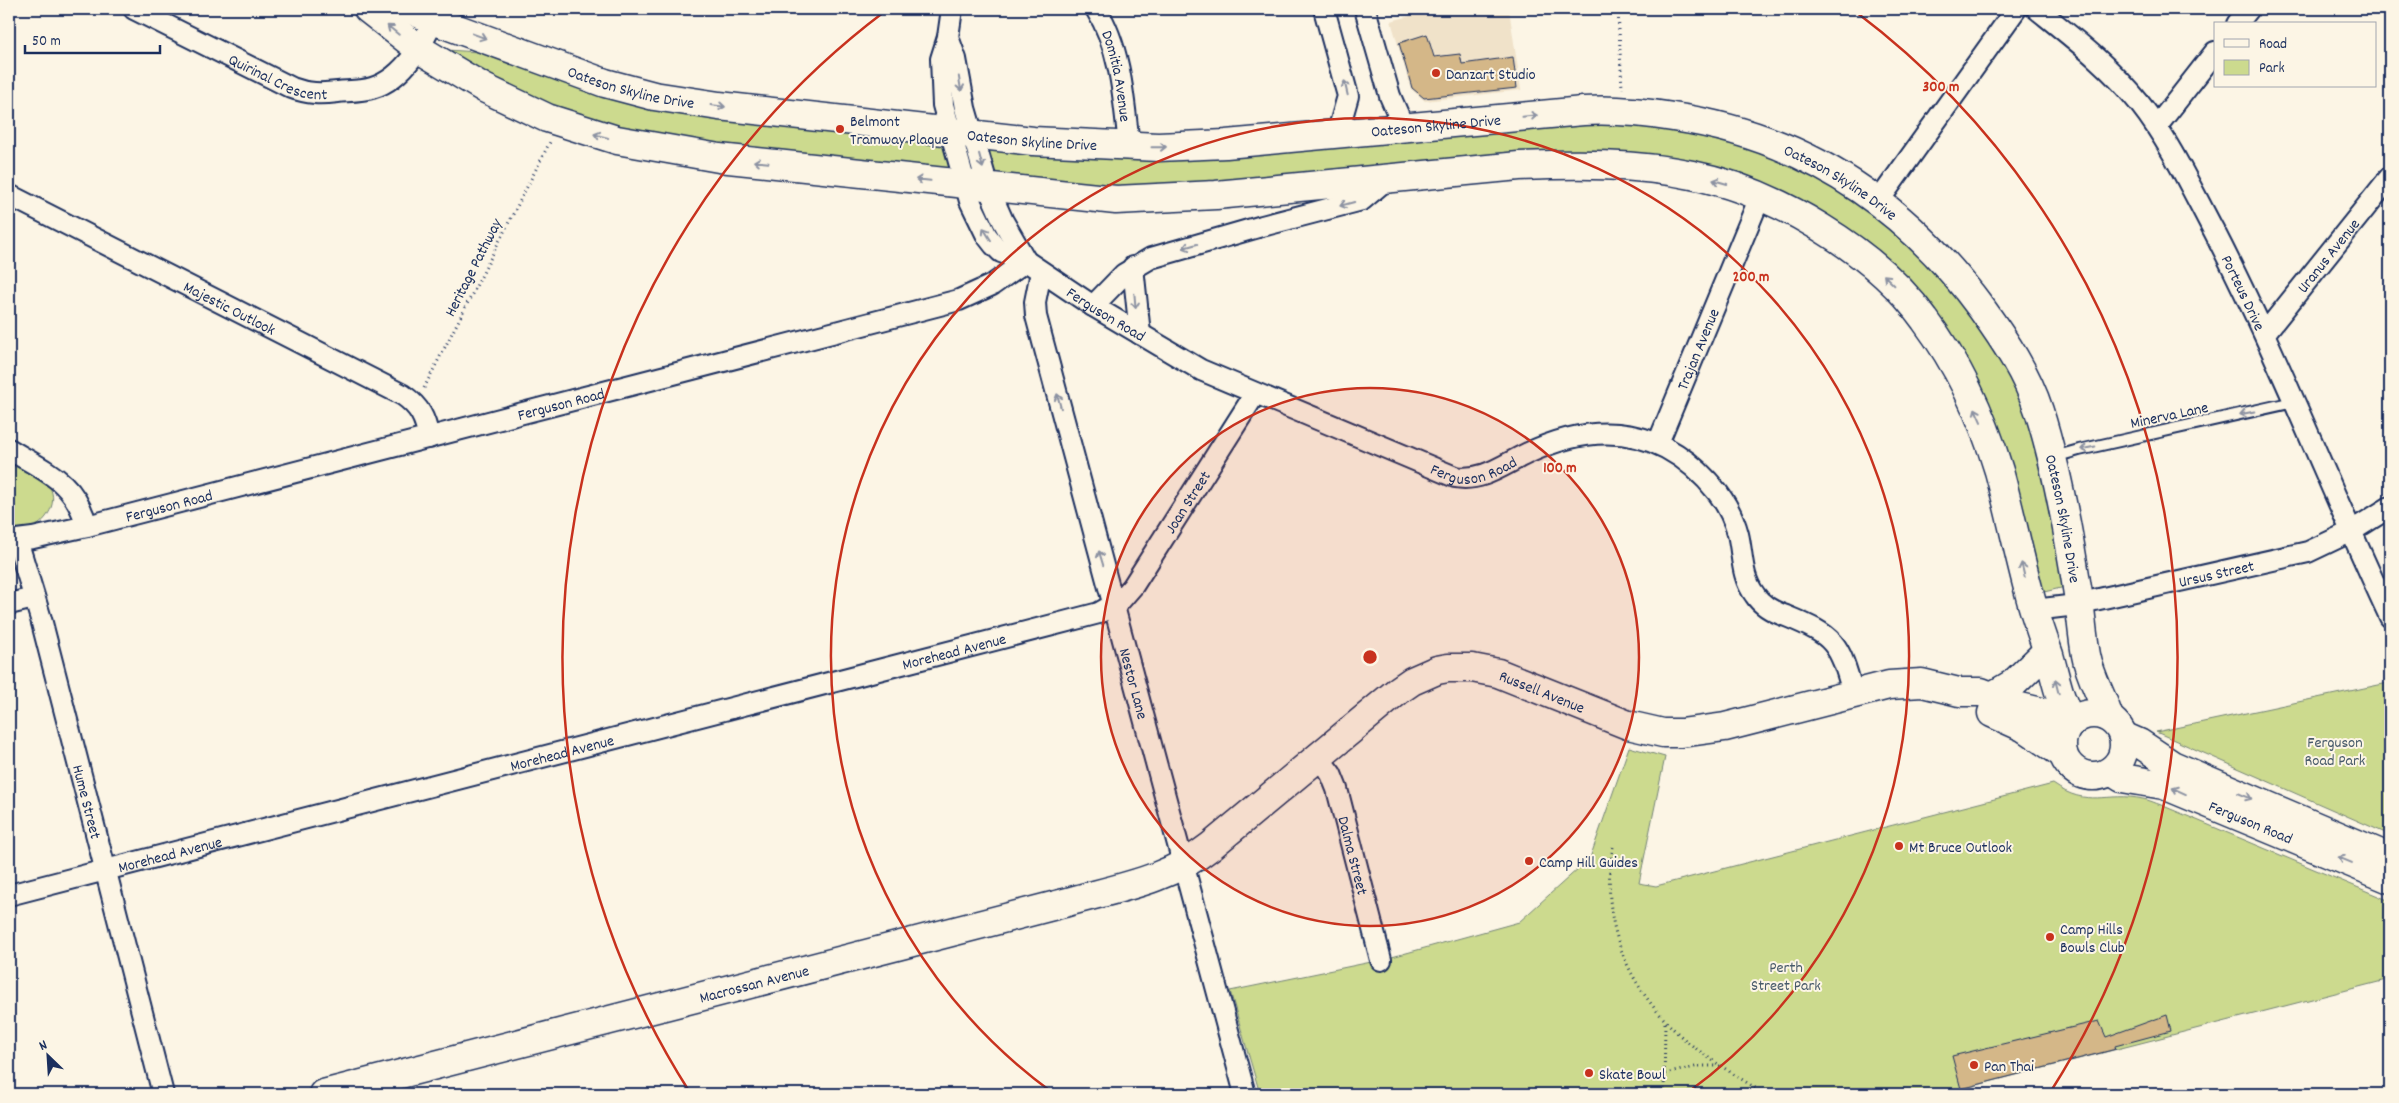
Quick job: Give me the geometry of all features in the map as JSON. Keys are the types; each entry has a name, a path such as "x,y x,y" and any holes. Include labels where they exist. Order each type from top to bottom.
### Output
{"main road":[{"path":"368,9 419,49 484,88 522,107 584,131 617,140 676,152 719,158 1086,198 1142,200 1519,166 1603,165 1640,167 1694,175 1725,183 1760,197 1804,217 1869,263 1912,304 1938,339 1964,385 1991,448 2061,703 2071,723"},
{"name":"Oateson Skyline Drive","path":"426,12 626,90 719,106 1043,142 1129,146 1226,144 1583,111 1620,110 1708,123 1752,135 1806,156 1878,202 1918,234 1975,300 2002,337 2031,391 2039,411 2051,458 2080,602 2090,671 2116,727"},
{"path":"1992,696 2014,683 2047,650"},
{"name":"Russell Avenue","path":"1183,865 1211,846 1383,702 1412,681 1448,668 1472,668 1498,673 1606,717 1636,727 1663,733 1711,730 1889,685 1911,683 1934,685 1959,692"},
{"path":"1959,692 1981,692 2020,707 2050,714 2071,723"},
{"path":"1959,692 1977,707 2023,727 2063,754"},
{"path":"2090,714 2116,727 2122,756 2111,771 2097,776 2082,775 2067,763 2063,754 2062,743 2064,733 2071,723 2090,714"},
{"name":"Ferguson Road","path":"2116,727 2172,765 2390,858"},
{"name":"Ferguson Road","path":"2111,771 2122,778 2164,785 2390,879"},
{"name":"Macrossan Avenue","path":"322,1094 1064,903 1163,875 1183,865"}],"street":[{"name":"Quirinal Crescent","path":"134,9 292,88 310,94 374,88 395,74 419,49 426,12"},
{"name":"Ferguson Road","path":"952,9 948,37 941,59 942,93 962,133 976,186 1034,266 1094,306 1201,370 1441,472 1464,479 1484,476 1541,447 1574,436 1609,432 1638,436 1658,443 1689,463 1726,505 1738,533 1744,575 1755,597 1774,612 1814,628 1830,639 1844,660 1854,693"},
{"name":"Domitia Avenue","path":"1096,9 1115,51 1129,146"},
{"path":"1324,9 1348,96 1337,135"},
{"path":"1365,9 1390,96 1404,128"},
{"path":"1878,202 2016,9"},
{"name":"Porteus Drive","path":"2037,9 2112,73 2157,126 2219,241 2265,333 2350,532 2390,617"},
{"path":"2239,22 2249,9"},
{"path":"2157,126 2214,53"},
{"name":"Uranus Avenue","path":"2265,333 2390,178"},
{"path":"1094,306 1100,296 1133,267 1165,253 1362,200 1387,179"},
{"name":"Majestic Outlook","path":"9,195 391,389 415,404"},
{"name":"Trajan Avenue","path":"1658,443 1760,197"},
{"name":"Ferguson Road","path":"13,541 87,526 959,300 1034,266"},
{"name":"Nestor Lane","path":"1034,266 1036,316 1245,1094"},
{"path":"1133,267 1140,334"},
{"name":"Joan Street","path":"1114,605 1133,586 1255,394"},
{"path":"415,404 422,413 429,438"},
{"path":"9,449 48,473 73,492 87,526"},
{"name":"Ursus Street","path":"2034,610 2080,602 2308,552 2350,532 2390,507"},
{"name":"Hume Street","path":"13,541 34,598 163,1094"},
{"path":"9,604 34,598"},
{"name":"Morehead Avenue","path":"9,895 1088,616 1114,605"},
{"name":"Dalma Street","path":"1318,757 1331,774 1337,789 1381,960"}],"lane":[{"name":"Minerva Lane","path":"2051,458 2079,450 2294,402"}],"path":[{"path":"1618,9 1623,88 1620,110"},
{"name":"Heritage Pathway","path":"415,404 550,141"},
{"path":"1613,847 1608,873 1609,897 1616,935 1626,963 1644,997 1684,1039 1764,1094"},
{"path":"1664,1094 1665,1021"},
{"path":"1665,1074 1699,1066 1724,1066"}],"shaded area":[{"path":"1436,9 1509,9 1521,90 1425,101 1411,89 1391,21"}],"green space":[{"path":"446,50 496,53 943,136 951,166 943,171 704,151 534,108"},
{"path":"1652,118 1824,171 1918,244 2022,385 2069,586 2040,593 2000,449 1864,250 1673,165 1176,193 997,182 987,150 991,147"},
{"path":"9,456 40,476 47,483 53,497 50,511 46,517 41,523 28,530 9,532"},
{"name":"Ferguson Road Park","path":"2388,683 2390,689 2390,835 2156,732"},
{"name":"Perth Street Park","path":"1629,747 1665,757 1639,883 1656,886 2053,784 2077,796 2087,798 2130,797 2150,801 2390,901 2390,979 1942,1094 1260,1094 1230,991 1381,960 1519,922 1590,858"}],"building":[{"name":"Danzart Studio","path":"1427,34 1434,57 1460,54 1462,64 1513,57 1517,88 1424,98 1412,88 1399,43"},
{"path":"2167,1015 2171,1031 2115,1046 2116,1049 1961,1089 1952,1056 2099,1021 2106,1037"}],"place":[{"name":"Danzart Studio","path":"1436,73"},
{"name":"Belmont Tramway Plaque","path":"840,129"},
{"name":"Mt Bruce Outlook","path":"1899,846"},
{"name":"Camp Hill Guides","path":"1529,861"},
{"name":"Camp Hills Bowls Club","path":"2050,937"},
{"name":"Pan Thai","path":"1974,1065"},
{"name":"Skate Bowl","path":"1589,1073"}]}
